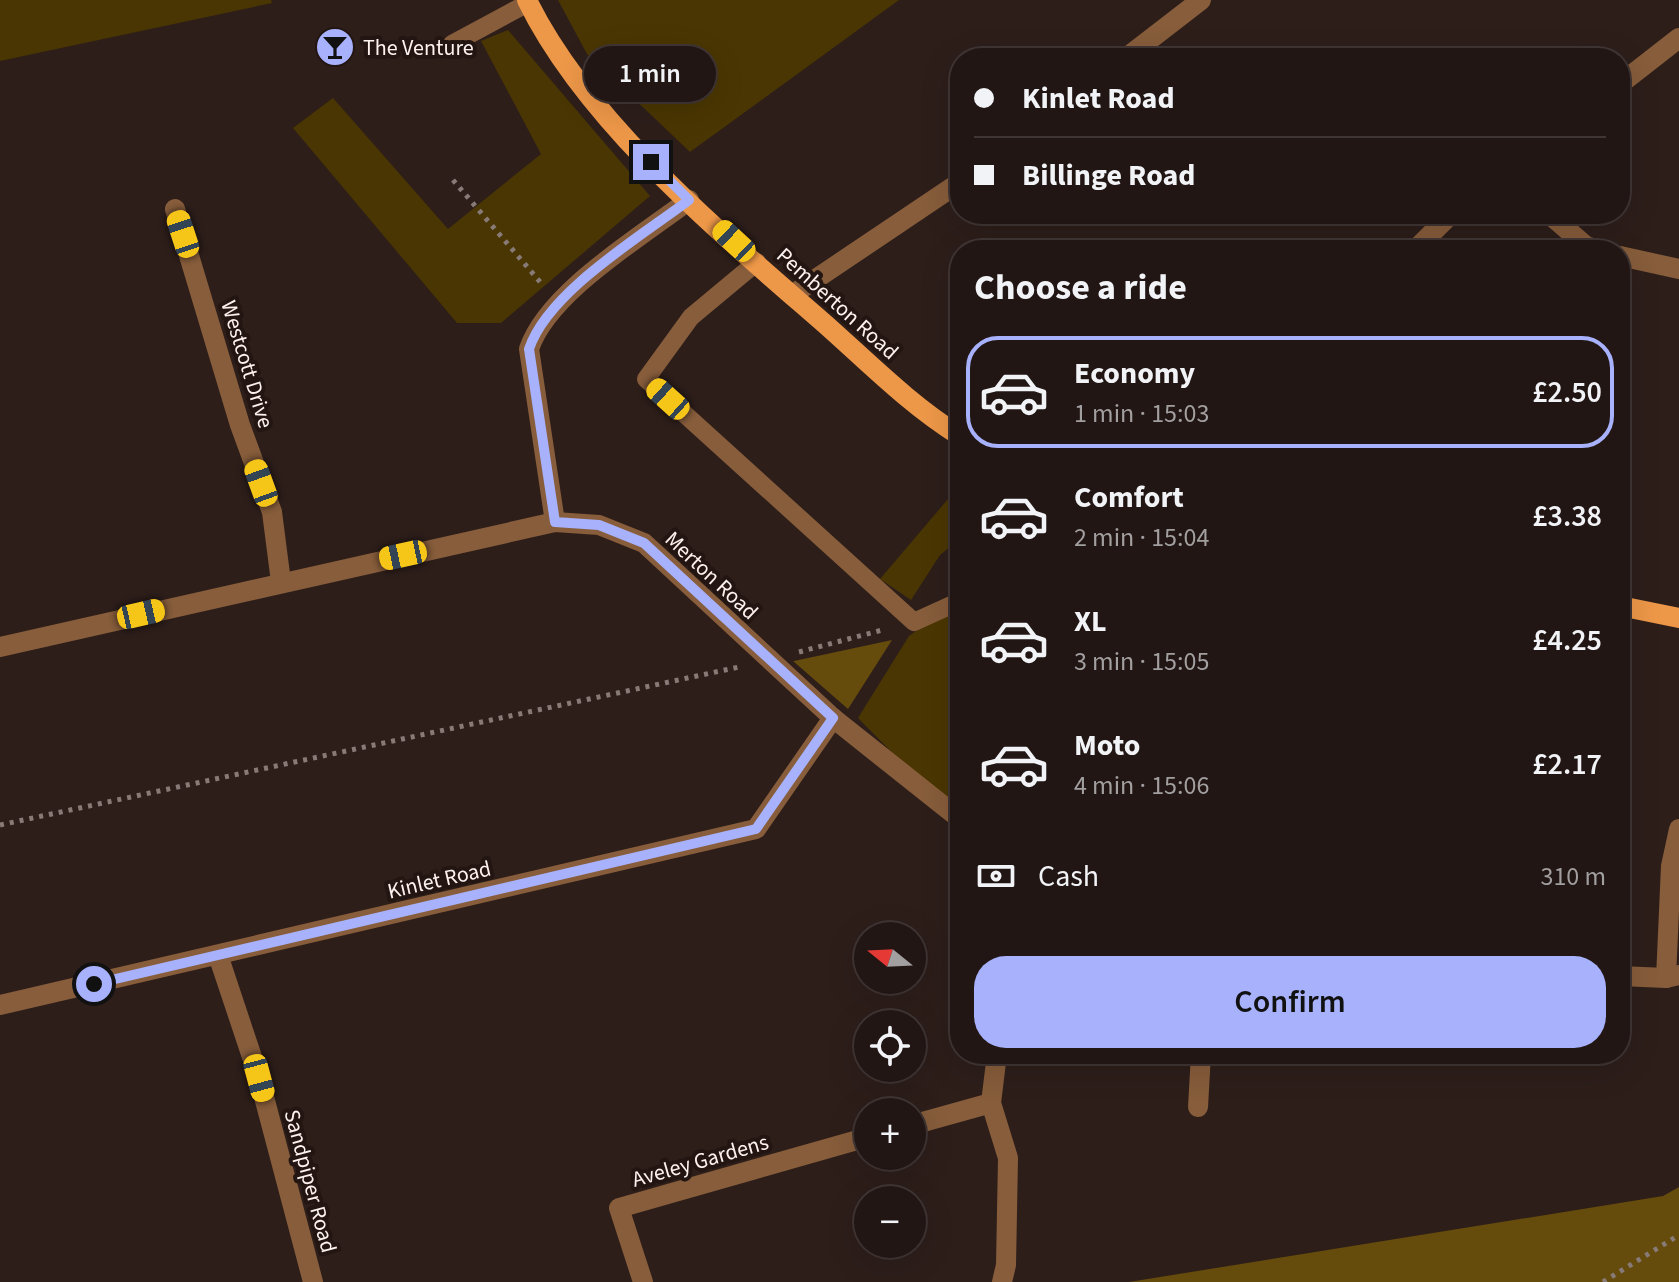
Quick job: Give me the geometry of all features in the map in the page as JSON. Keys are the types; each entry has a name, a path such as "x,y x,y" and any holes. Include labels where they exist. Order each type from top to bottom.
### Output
{"main road":[{"name":"Pemberton Road","path":"527,1 557,56 593,104 689,200 792,295 921,412 950,430"},
{"path":"1630,608 1679,618"}],"street":[{"path":"1139,48 1201,0"},
{"path":"1630,76 1679,38"},
{"path":"792,295 950,189"},
{"path":"555,522 529,349 536,328 557,302 689,200"},
{"name":"Westcott Drive","path":"175,209 240,425 272,512 281,582"},
{"path":"1425,240 1441,224"},
{"path":"1561,224 1579,240"},
{"path":"1630,258 1679,269"},
{"name":"Merton Road","path":"0,647 555,522 599,525 644,543 833,718 950,811"},
{"name":"Kinlet Road","path":"0,1005 756,829 833,718"},
{"path":"1630,976 1673,976 1671,866 1679,829"},
{"name":"Sandpiper Road","path":"218,955 259,1078 313,1282"},
{"path":"996,1064 991,1103 1008,1158 1006,1265 1002,1282"},
{"path":"1198,1107 1200,1064"},
{"path":"926,1121 991,1103"},
{"name":"Aveley Gardens","path":"643,1282 619,1208 854,1141"}],"lane":[{"path":"452,44 527,1"},
{"path":"757,262 691,317 646,379 914,622 950,607"}],"path":[{"path":"453,180 557,302"},
{"path":"0,825 768,660 914,622"},
{"path":"1603,1282 1679,1235"}],"shaded area":[{"path":"0,0 271,0 272,3 0,61"},
{"path":"558,0 899,0 690,152 587,54"},
{"path":"508,30 650,196 501,323 457,323 293,128 333,98 448,229 541,154 481,41"},
{"path":"950,497 950,547 940,555 911,600 880,579"},
{"path":"950,608 950,811 858,718 909,636"},
{"path":"892,640 848,709 793,661 794,661"},
{"path":"1679,1187 1679,1282 1129,1282 1663,1196"}],"place":[{"name":"The Venture","path":"335,47"}],"route":[{"path":"94,984 756,829 833,718 644,543 599,525 555,522 529,349 536,328 557,302 689,200 651,162"}]}
